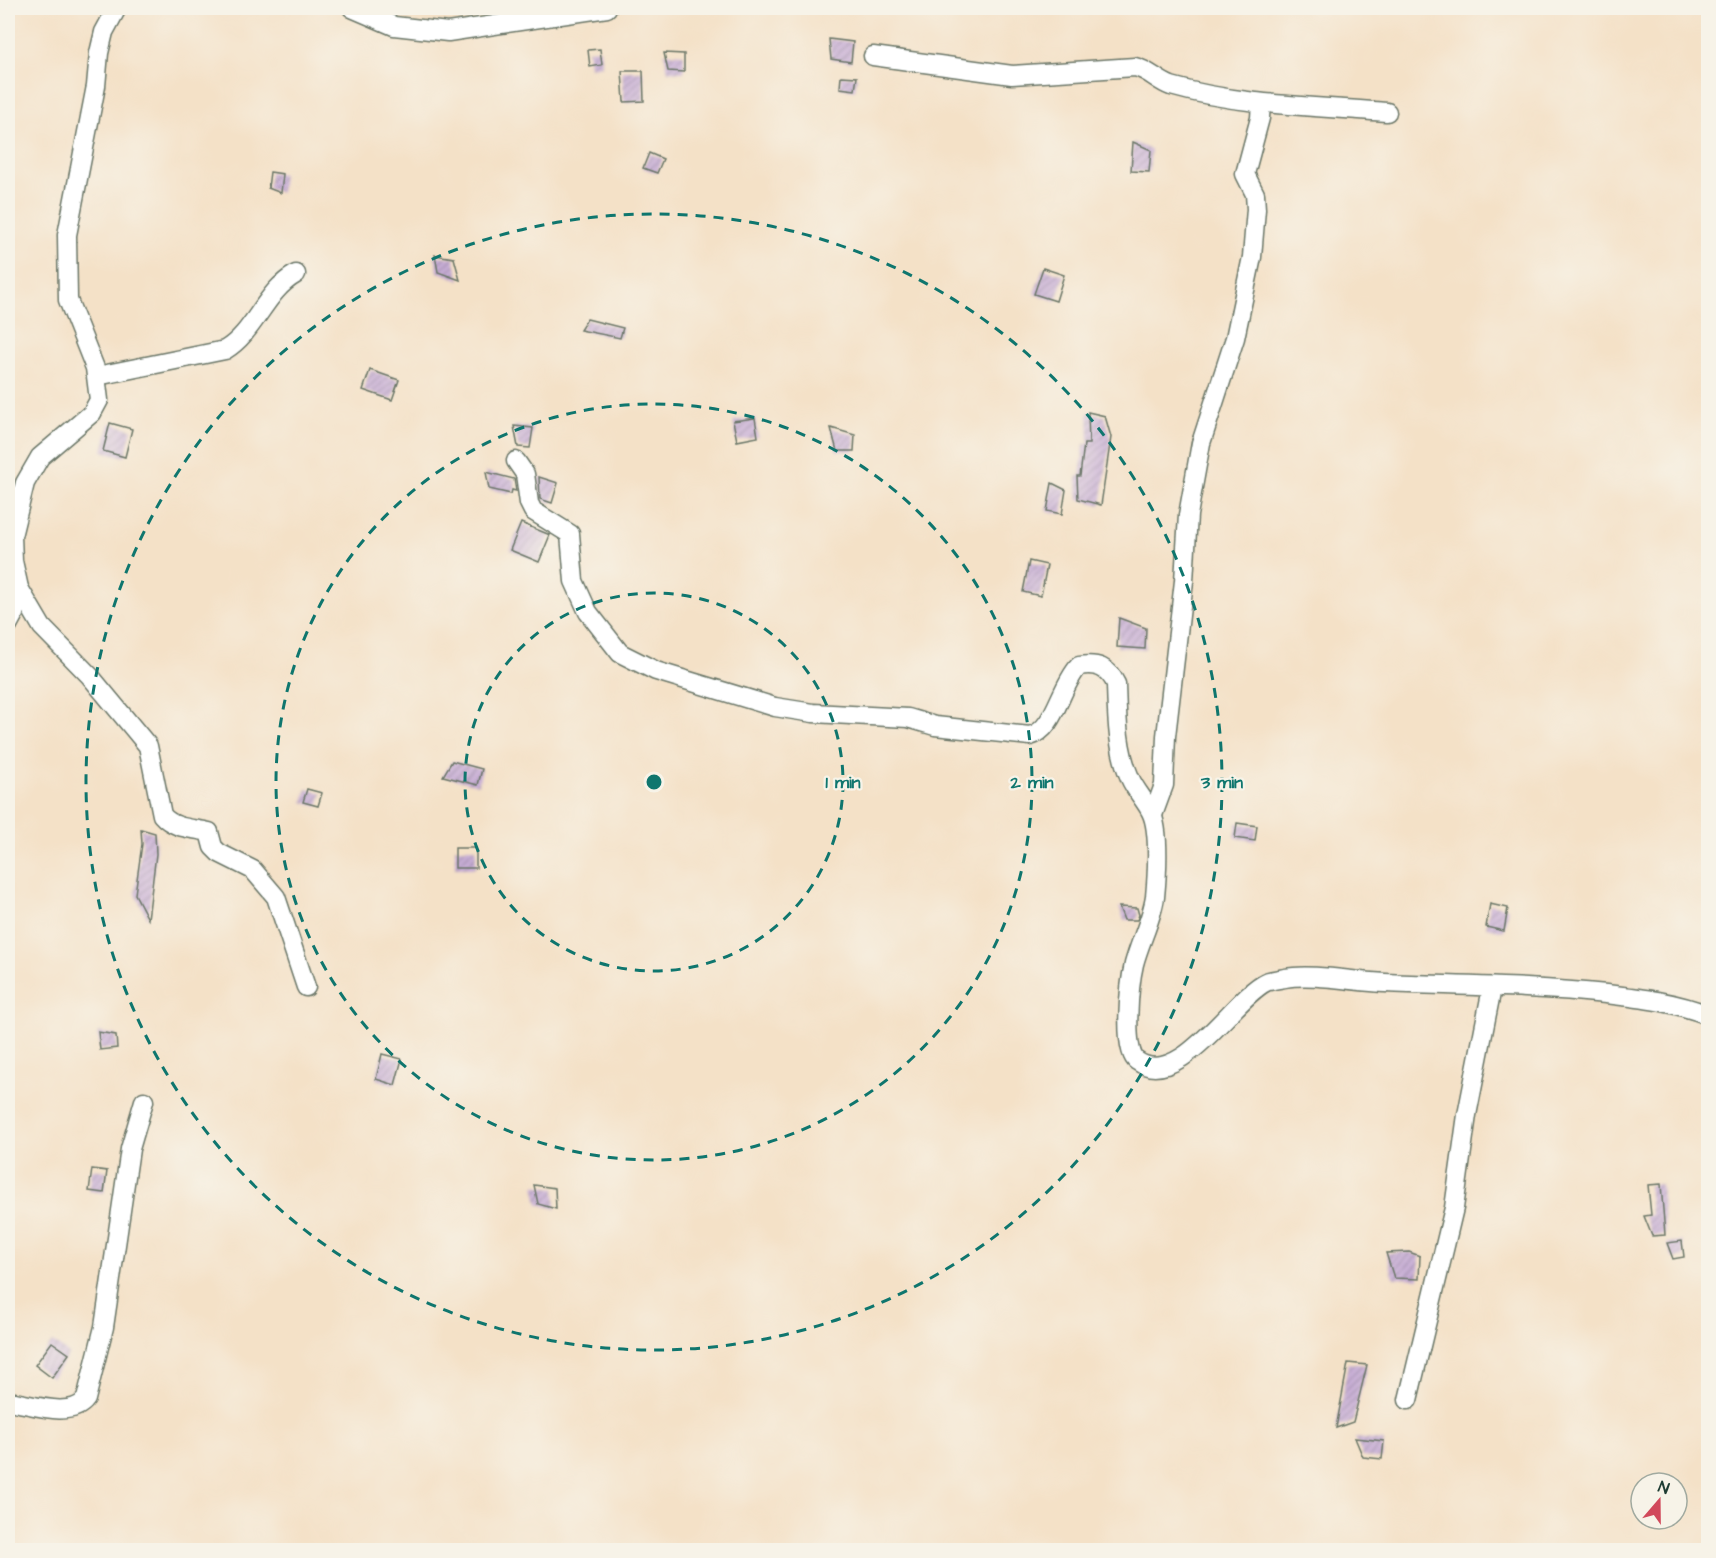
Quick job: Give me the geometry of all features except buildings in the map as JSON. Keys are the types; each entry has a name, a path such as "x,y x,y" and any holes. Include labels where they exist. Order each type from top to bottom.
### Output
{"street":[{"path":"117,8 104,32 99,53 96,86 67,235 68,300 97,376 99,400 92,413 40,457 25,483 12,536 13,561 19,588 42,627 90,675 143,739 153,764 162,815 167,821 179,827 209,832 213,847 219,853 253,870 276,897 306,987"},
{"path":"352,8 394,26 448,32 607,8"},
{"path":"873,56 1012,75 1135,67 1147,70 1169,85 1261,103 1387,112"},
{"path":"1261,103 1260,118 1245,174 1255,194 1252,258 1235,338 1201,443 1188,515 1184,581 1166,736 1164,785 1153,815 1157,861 1155,899 1133,966 1128,1012 1131,1053 1139,1063 1164,1067 1204,1041 1244,999 1266,982 1297,976 1343,981 1560,989 1655,1000 1683,1005 1708,1015"},
{"path":"97,376 225,350 238,342 269,296 282,282 296,274"},
{"path":"516,461 525,474 529,503 533,511 563,527 570,534 574,582 588,612 611,644 635,661 710,689 775,707 813,713 908,718 935,726 1029,736 1041,733 1048,725 1064,684 1079,666 1104,668 1116,684 1121,750 1130,779 1153,815"},
{"path":"8,625 14,614 19,588"},
{"path":"1408,1400 1454,1208 1467,1115 1492,988"},
{"path":"8,1401 56,1409 77,1407 86,1399 104,1327 130,1149 144,1101"}]}
